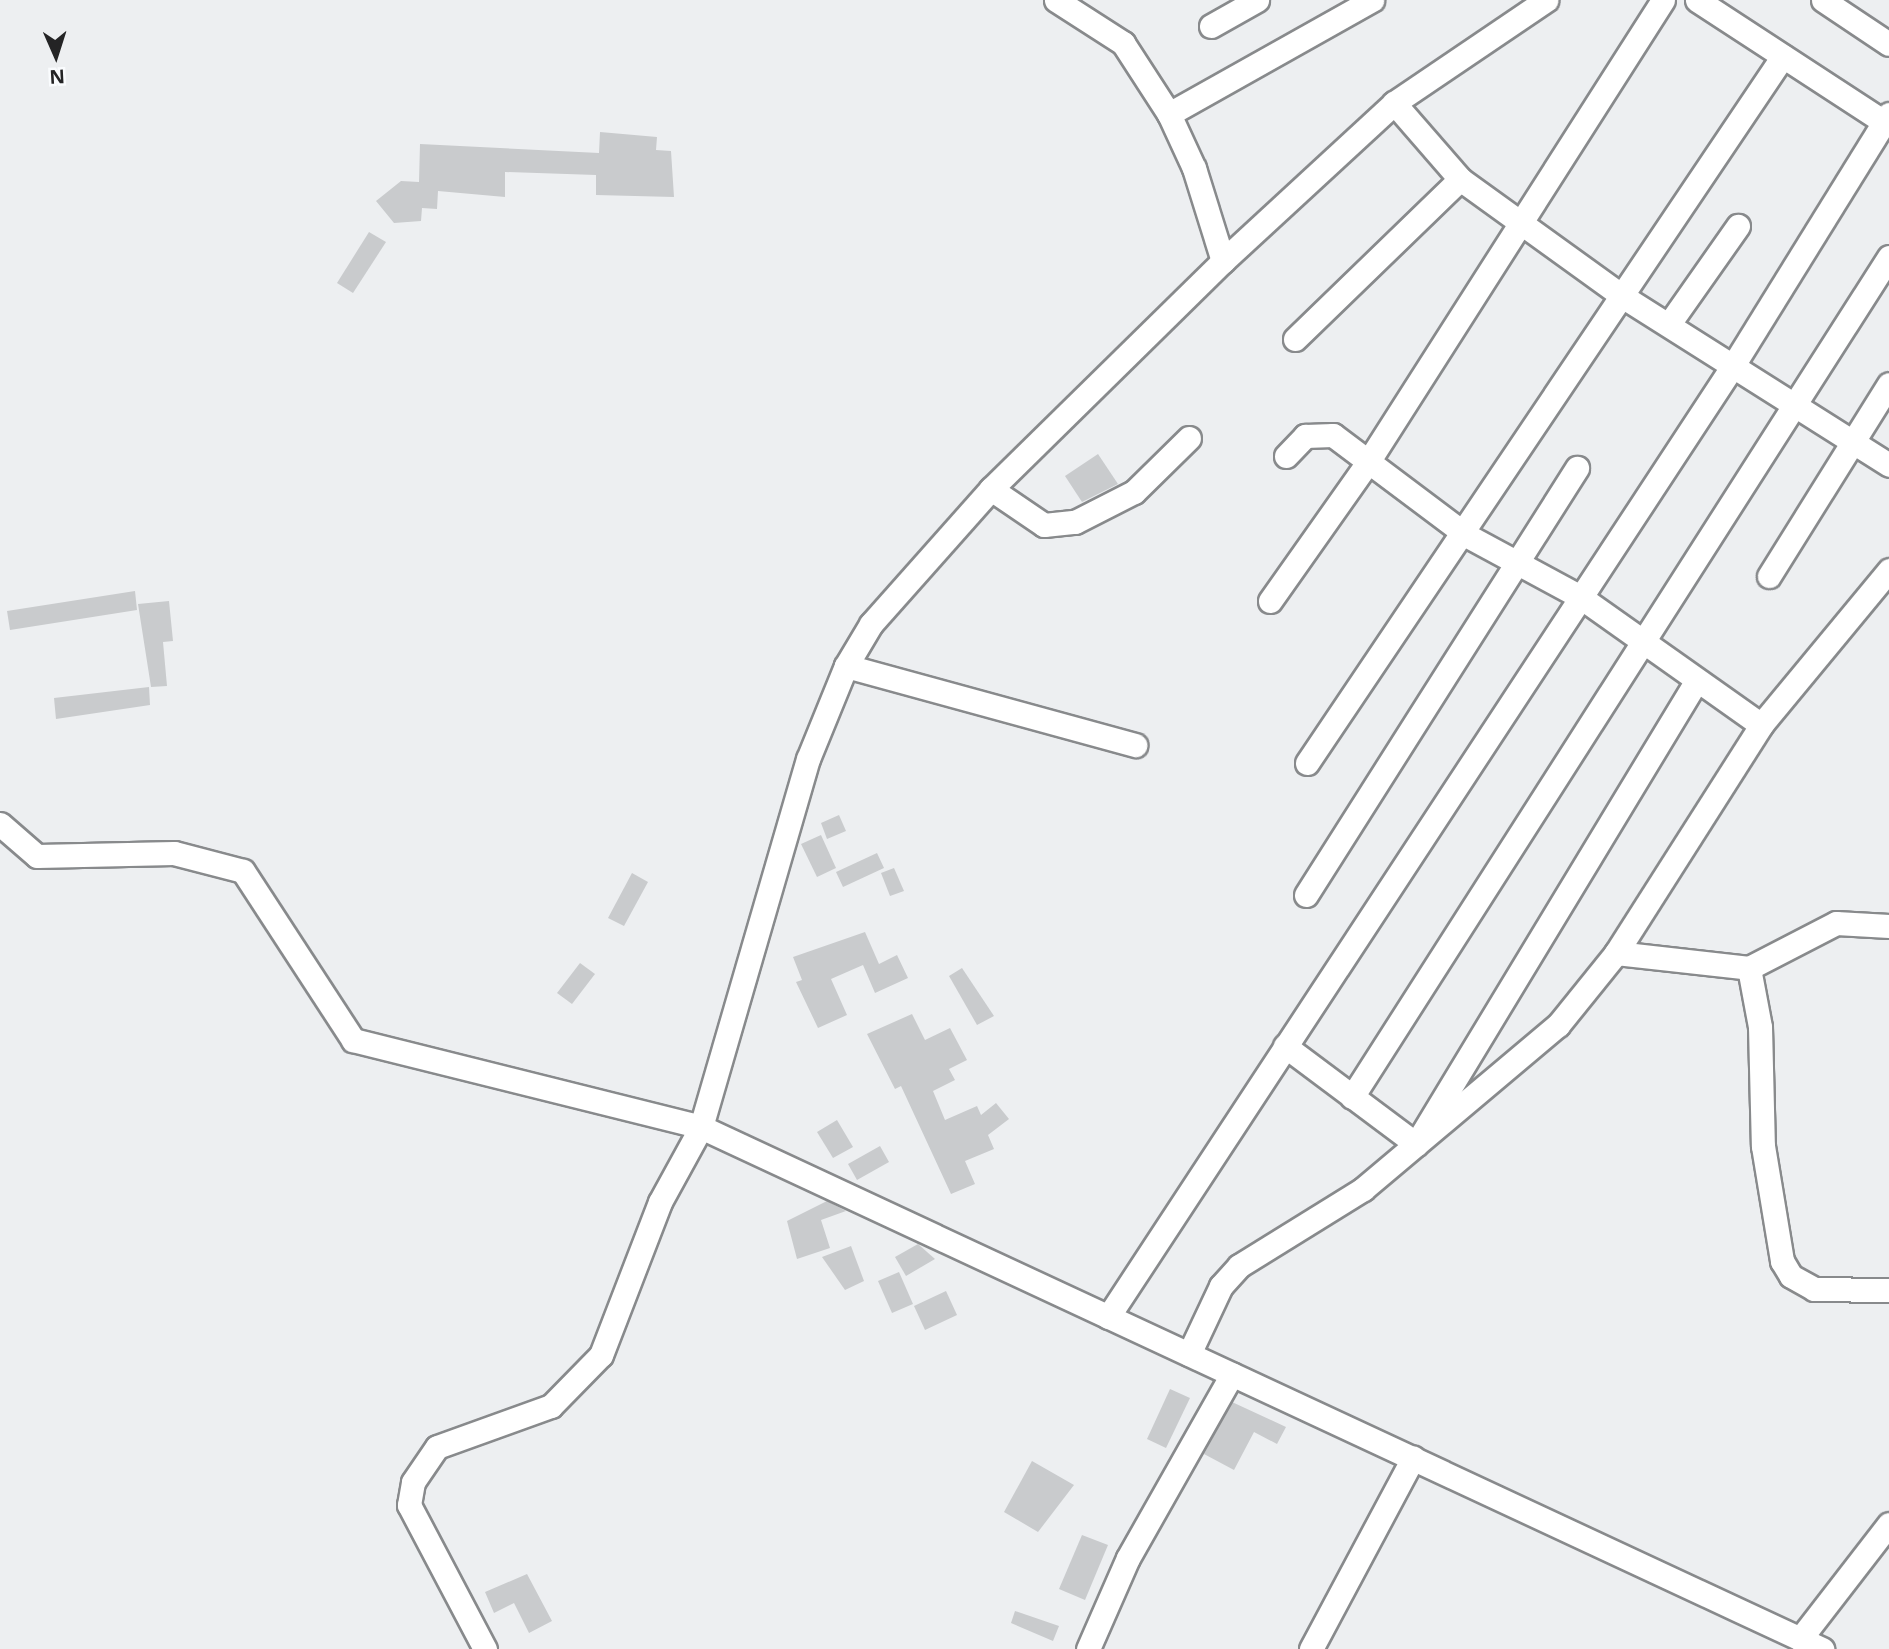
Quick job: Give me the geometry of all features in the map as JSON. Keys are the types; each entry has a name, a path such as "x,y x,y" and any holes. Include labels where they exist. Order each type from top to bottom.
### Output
{"street":[{"path":"1056,0 1123,43 1169,114 1194,168 1223,261"},
{"path":"1211,26 1257,0"},
{"path":"1169,114 1372,0"},
{"path":"1270,601 1368,462 1663,0"},
{"path":"1108,1317 1579,596 1734,364 1887,120 1697,0"},
{"path":"1823,0 1889,44"},
{"path":"485,1649 409,1505 413,1482 438,1447 551,1406 601,1354 660,1202 701,1127 808,759 846,666 871,624 991,489 1223,261 1394,103 1544,1"},
{"path":"1307,763 1465,535 1783,56"},
{"path":"1394,103 1460,179 1622,296 1734,364 1797,406 1851,447 1889,466"},
{"path":"1295,339 1460,179"},
{"path":"1669,324 1738,226"},
{"path":"1352,1097 1642,641 1797,406 1889,257"},
{"path":"1769,576 1889,384"},
{"path":"1286,456 1305,436 1321,433 1333,435 1465,535 1579,596 1761,725"},
{"path":"991,489 1044,525 1075,522 1135,492 1189,438"},
{"path":"1306,895 1521,565 1577,468"},
{"path":"1189,1354 1221,1286 1239,1266 1363,1189 1558,1025 1616,953 1761,725 1889,570"},
{"path":"846,666 1135,745"},
{"path":"1416,1144 1697,680"},
{"path":"0,824 37,856 174,853 243,871 353,1040 701,1127 1822,1649"},
{"path":"1616,953 1749,968 1836,923 1889,926"},
{"path":"1749,968 1759,1027 1763,1146 1782,1261 1791,1276 1814,1289 1889,1290"},
{"path":"1285,1046 1416,1144"},
{"path":"1088,1649 1128,1558 1232,1374"},
{"path":"1311,1649 1413,1458"},
{"path":"1800,1639 1889,1524"}],"building":[{"path":"600,132 657,137 656,150 671,151 674,197 596,195 596,175 505,172 505,197 438,191 437,209 422,208 421,221 394,223 376,201 401,181 419,182 420,144 599,153"},
{"path":"369,232 386,242 353,293 337,283"},
{"path":"1098,454 1118,484 1082,502 1065,476"},
{"path":"135,591 137,610 10,630 7,611"},
{"path":"169,601 173,641 163,642 167,686 151,687 138,604"},
{"path":"149,687 150,705 56,719 54,698"},
{"path":"839,815 846,831 827,839 821,823"},
{"path":"821,835 836,868 817,877 801,844"},
{"path":"877,853 884,868 843,887 836,872"},
{"path":"894,868 904,891 890,896 881,873"},
{"path":"632,873 648,882 624,926 608,918"},
{"path":"865,932 879,964 897,955 908,978 875,993 863,965 831,979 847,1015 818,1028 796,982 802,980 793,957"},
{"path":"580,963 595,974 572,1004 557,993"},
{"path":"962,968 994,1016 977,1025 949,976"},
{"path":"912,1014 925,1040 950,1028 967,1060 949,1069 955,1080 933,1091 945,1120 977,1106 981,1115 996,1103 1009,1119 988,1135 994,1149 965,1161 975,1184 951,1194 901,1086 895,1089 867,1034"},
{"path":"837,1120 853,1147 833,1158 817,1132"},
{"path":"880,1146 889,1162 857,1180 848,1164"},
{"path":"827,1201 846,1211 821,1220 830,1248 797,1259 787,1221"},
{"path":"918,1244 935,1259 906,1276 895,1257"},
{"path":"851,1246 864,1281 845,1290 822,1257"},
{"path":"899,1272 913,1304 892,1313 878,1281"},
{"path":"946,1291 957,1315 925,1330 914,1306"},
{"path":"1170,1389 1190,1398 1166,1448 1147,1439"},
{"path":"1232,1402 1286,1427 1277,1444 1254,1432 1234,1470 1204,1454"},
{"path":"1032,1461 1074,1485 1038,1532 1004,1512"},
{"path":"1082,1535 1108,1545 1085,1600 1059,1589"},
{"path":"527,1574 552,1621 529,1633 514,1603 494,1613 485,1592"},
{"path":"1015,1611 1059,1626 1053,1641 1011,1623"}]}
